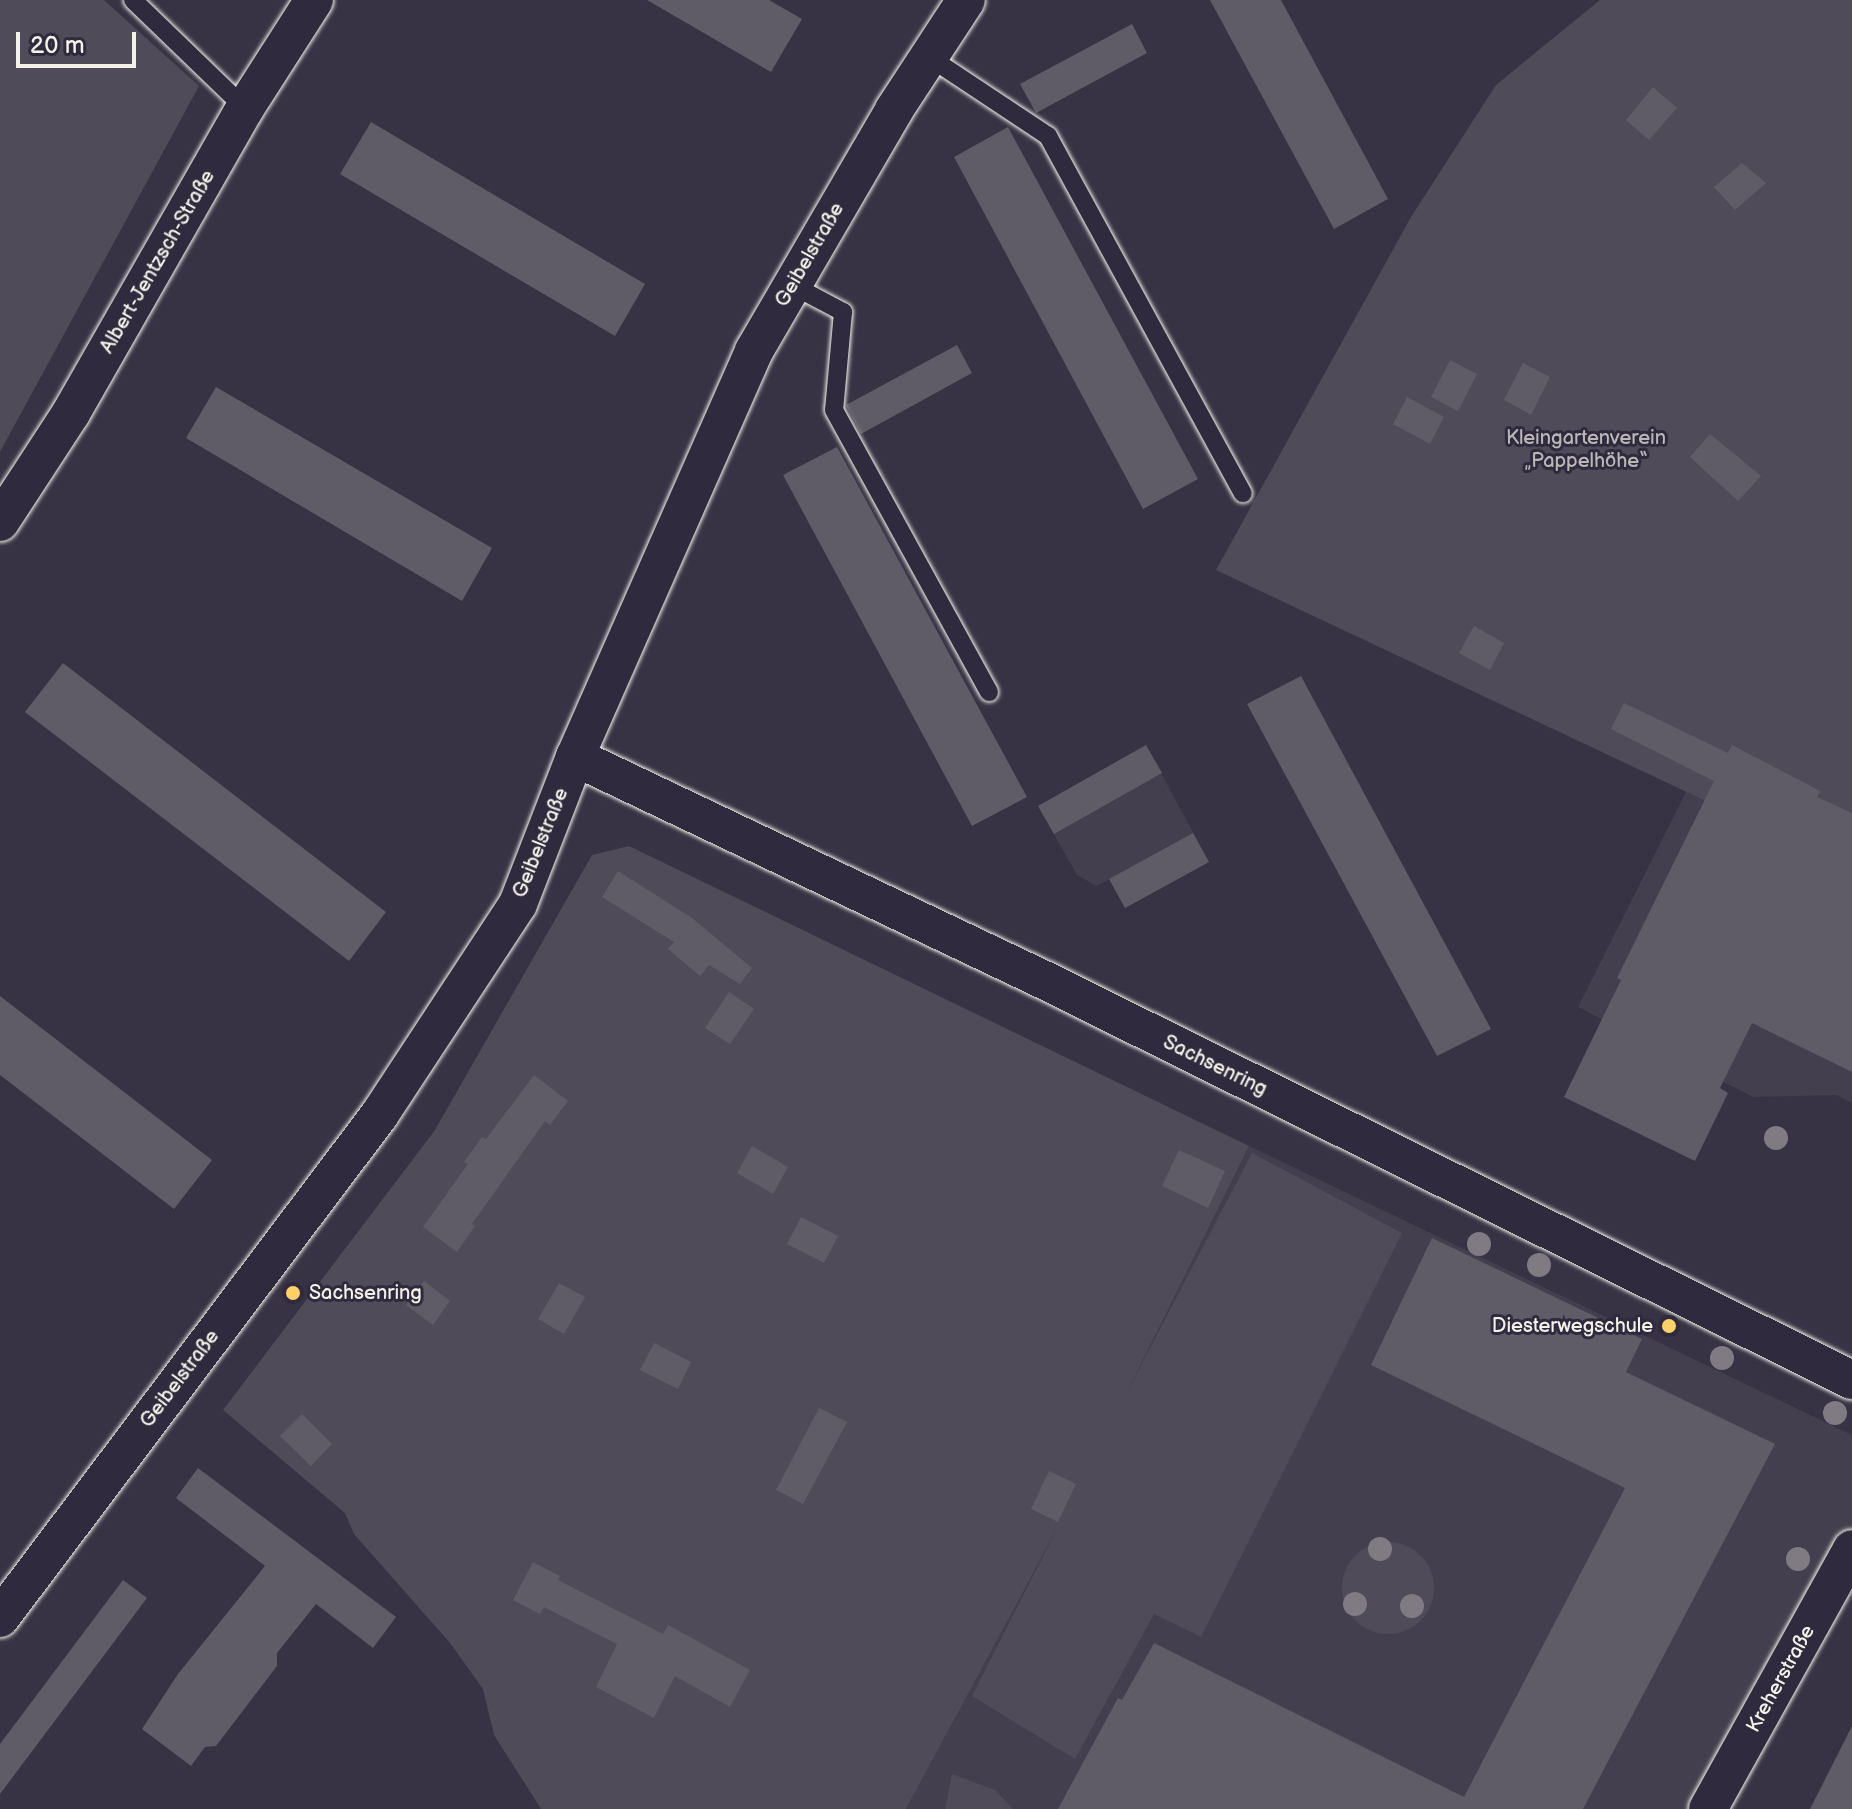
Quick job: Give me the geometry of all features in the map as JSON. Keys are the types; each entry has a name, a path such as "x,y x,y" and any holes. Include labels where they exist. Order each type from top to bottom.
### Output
{"street":[{"name":"Albert-Jentzsch-Straße","path":"0,522 71,413 245,108 314,0"},
{"name":"Geibelstraße","path":"0,1618 380,1114 518,904 575,757 754,351 966,0"},
{"name":"Sachsenring","path":"575,757 1042,979 1852,1380"},
{"name":"Kreherstraße","path":"1708,1809 1848,1567"}],"lane":[{"path":"133,0 245,108"},
{"path":"929,57 1048,136 1243,493"},
{"path":"792,285 843,312 834,410 989,692"}],"shaded area":[{"path":"1146,745 1209,862 1125,908 1110,879 1096,886 1077,875 1038,806"},
{"path":"1687,790 1852,870 1852,1103 1836,1095 1753,1097 1578,1007"},
{"path":"1249,1146 1852,1435 1852,1533 1702,1809 906,1809 1084,1478"}],"green space":[{"path":"0,0 104,0 199,86 0,452"},
{"name":"Kleingartenverein „Pappelhöhe“","path":"1600,0 1852,0 1852,870 1216,570 1411,217 1496,85"},
{"path":"629,846 1249,1146 1127,1392 1252,1153 1402,1233 1201,1637 1154,1614 1075,1759 972,1696 1058,1527 906,1809 541,1809 494,1735 483,1689 450,1643 354,1534 345,1513 223,1410 435,1130 592,855"},
{"path":"1388,1542 1406,1545 1421,1555 1431,1570 1434,1588 1431,1606 1421,1621 1406,1631 1388,1634 1370,1631 1355,1621 1345,1606 1342,1588 1345,1570 1355,1555 1370,1545"},
{"path":"952,1774 995,1790 1013,1809 945,1809"}],"building":[{"path":"647,0 769,0 802,19 771,72"},
{"path":"1210,0 1281,0 1388,199 1334,229"},
{"path":"1132,24 1147,53 1036,113 1020,84"},
{"path":"1653,87 1677,108 1649,140 1626,120"},
{"path":"371,122 645,284 615,336 340,174"},
{"path":"1008,127 1198,479 1143,509 954,157"},
{"path":"1742,163 1766,183 1735,210 1714,187"},
{"path":"957,345 972,373 861,434 846,405"},
{"path":"1450,360 1477,374 1458,411 1431,397"},
{"path":"1523,363 1550,377 1531,415 1504,400"},
{"path":"216,387 492,548 462,601 186,438"},
{"path":"1407,397 1444,417 1430,444 1393,424"},
{"path":"1710,434 1761,476 1738,501 1690,457"},
{"path":"837,447 1027,797 972,826 783,475"},
{"path":"1474,626 1504,643 1490,670 1459,653"},
{"path":"63,663 386,912 349,961 25,712"},
{"path":"1301,676 1491,1029 1437,1056 1247,704"},
{"path":"1624,703 1728,753 1732,745 1820,791 1817,797 1852,813 1852,1072 1752,1023 1720,1088 1728,1093 1695,1161 1564,1097 1621,980 1617,978 1714,781 1611,729"},
{"path":"1146,745 1162,773 1054,834 1038,806"},
{"path":"1193,833 1209,862 1125,908 1109,879"},
{"path":"618,871 692,918 752,968 740,984 709,965 700,976 668,949 674,942 602,897"},
{"path":"729,992 754,1009 730,1044 705,1028"},
{"path":"0,996 212,1160 174,1209 0,1075"},
{"path":"534,1075 568,1101 550,1125 545,1121 472,1224 475,1226 457,1252 423,1227 468,1164 464,1162 482,1137 486,1139"},
{"path":"752,1146 788,1167 773,1194 737,1173"},
{"path":"1179,1150 1225,1171 1208,1208 1162,1186"},
{"path":"801,1217 838,1236 824,1263 787,1244"},
{"path":"1432,1238 1642,1339 1626,1372 1775,1444 1583,1809 1058,1809 1118,1698 1122,1700 1154,1643 1464,1797 1625,1488 1371,1365"},
{"path":"424,1281 450,1301 433,1325 406,1305"},
{"path":"559,1283 585,1297 564,1334 538,1319"},
{"path":"654,1343 691,1362 678,1389 640,1370"},
{"path":"819,1408 847,1422 803,1504 776,1490"},
{"path":"302,1414 332,1444 311,1466 280,1436"},
{"path":"198,1468 396,1617 373,1648 316,1604 277,1653 277,1666 216,1746 205,1747 191,1766 142,1729 178,1674 265,1566 176,1498"},
{"path":"1049,1471 1076,1484 1058,1522 1031,1509"},
{"path":"533,1562 560,1576 558,1580 663,1634 668,1625 750,1670 730,1707 675,1676 654,1718 596,1687 617,1644 544,1607 540,1614 513,1600"},
{"path":"123,1580 147,1598 0,1794 0,1744"},
{"path":"1852,1726 1852,1809 1810,1809"}],"place":[{"name":"Sachsenring","path":"293,1293"},
{"name":"Diesterwegschule","path":"1669,1326"}]}
